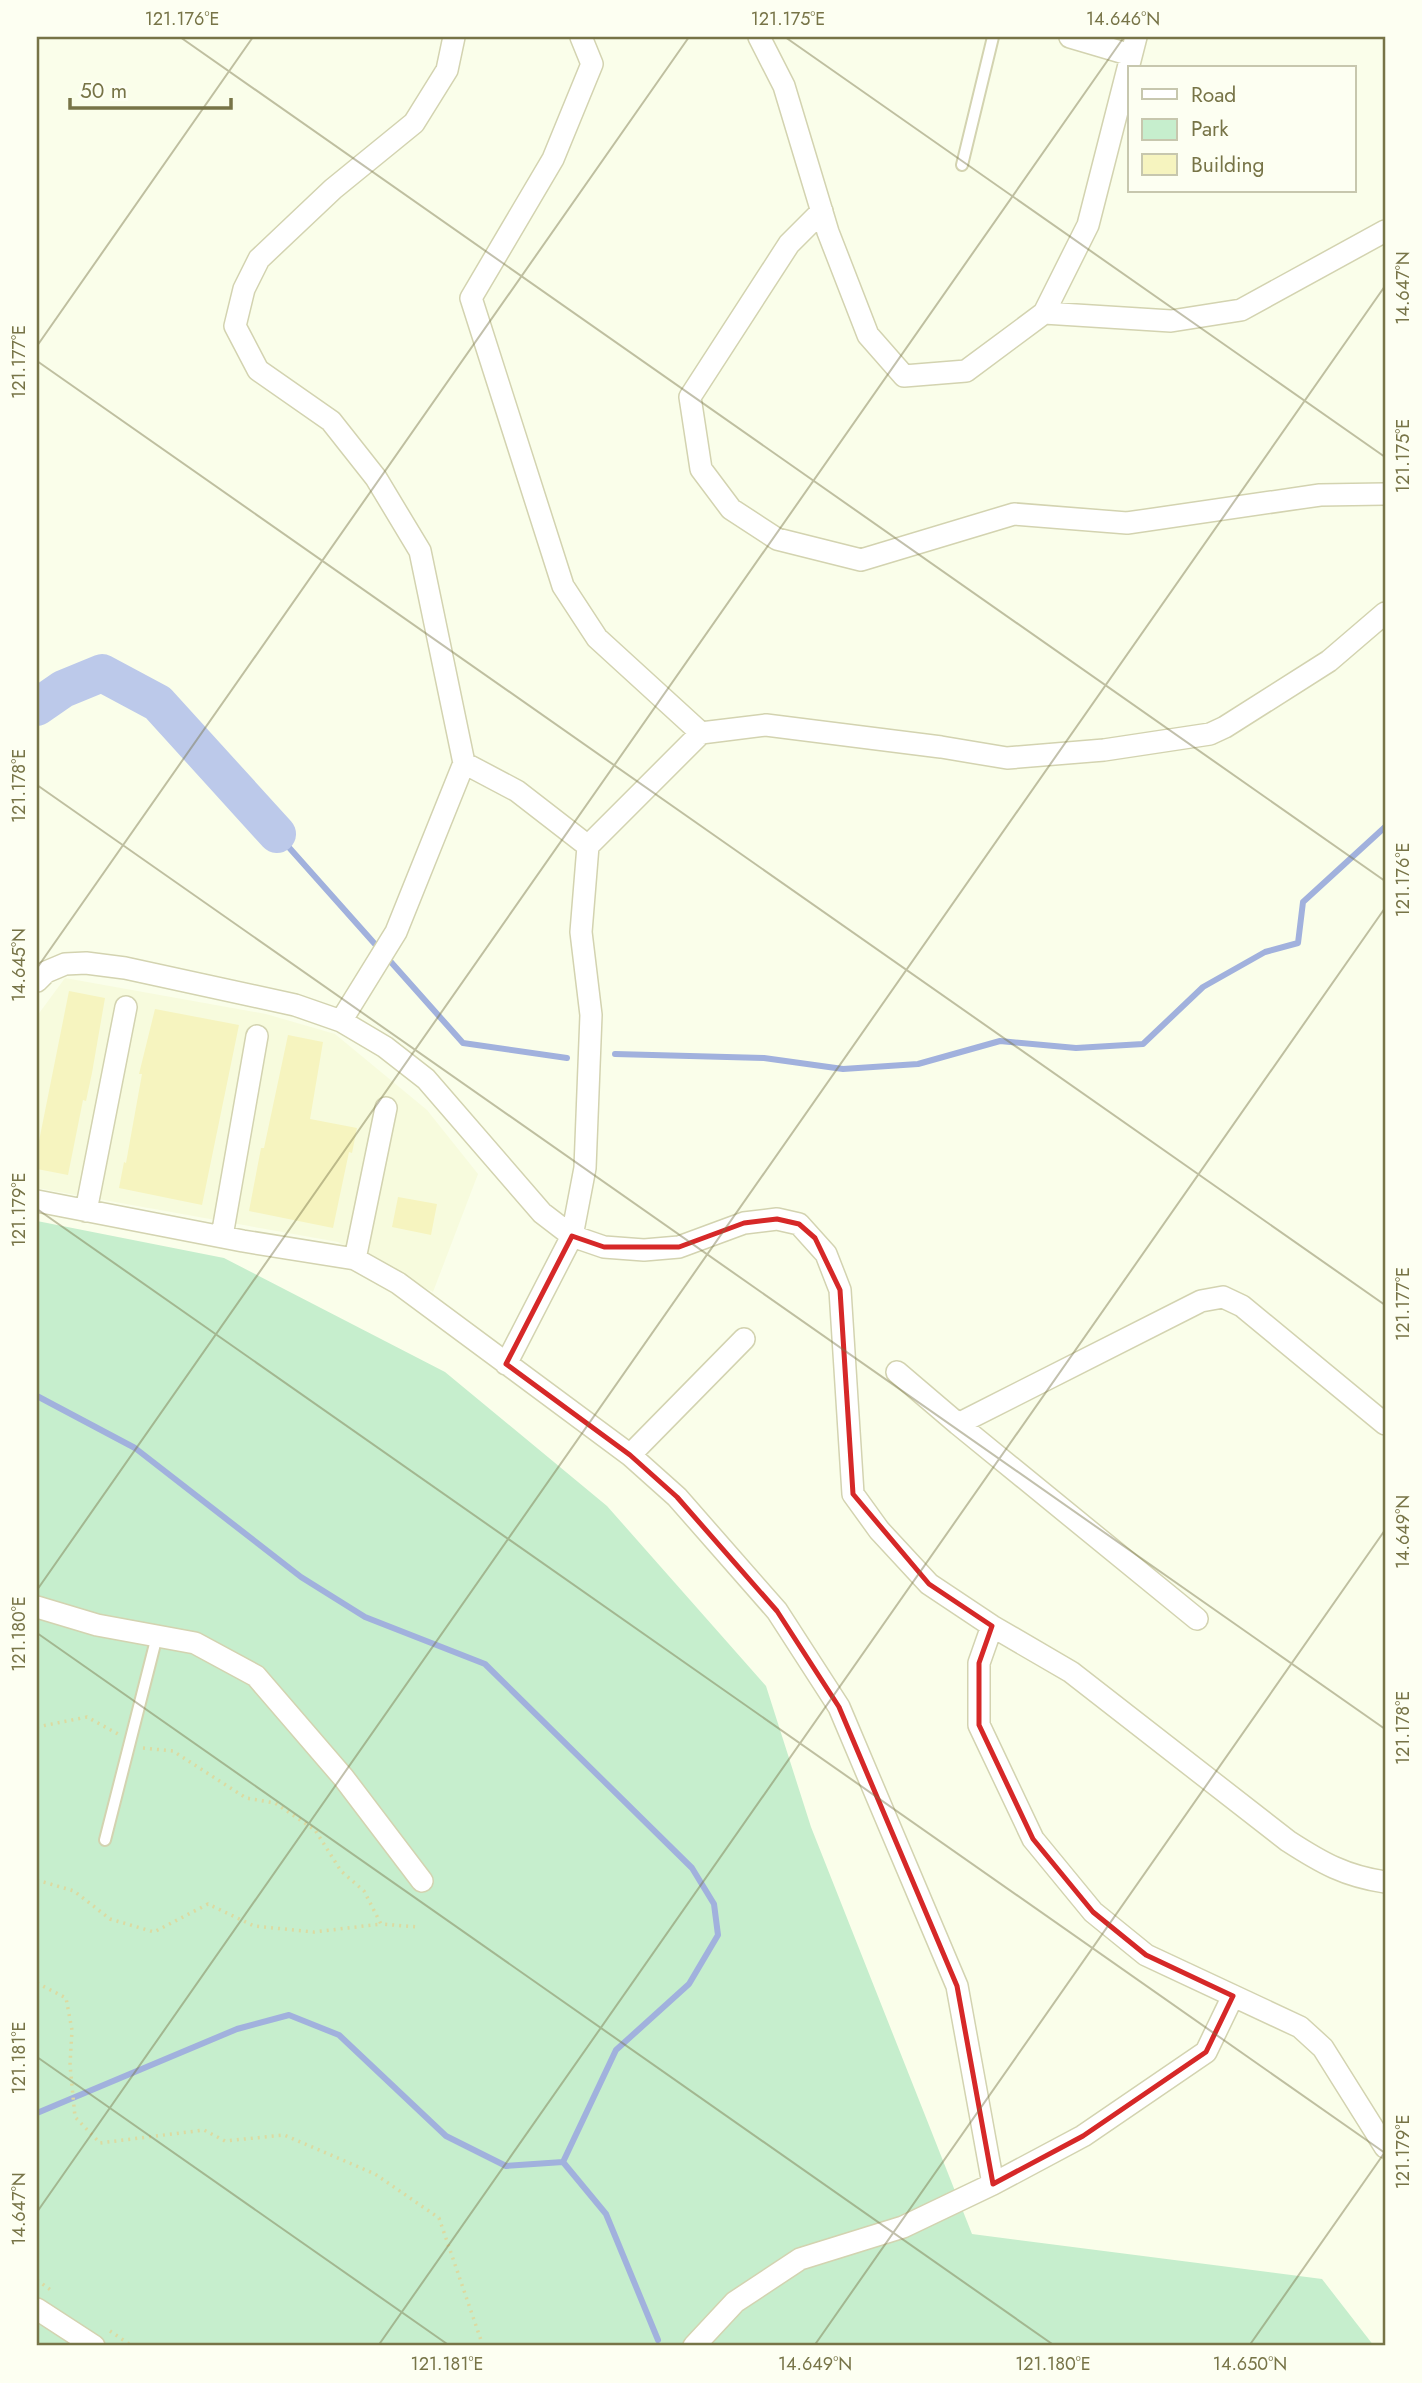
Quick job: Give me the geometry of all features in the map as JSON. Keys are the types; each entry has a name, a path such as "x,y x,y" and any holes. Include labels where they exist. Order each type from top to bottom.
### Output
{"street":[{"path":"341,1020 396,932 464,763 420,551 376,478 331,421 258,370 235,326 244,289 259,259 332,189 414,123 447,70 454,37"},
{"path":"582,37 593,64 553,159 471,298 563,586 597,638 701,733"},
{"path":"760,37 784,86 822,211 868,335 904,376 966,371 1044,313 1088,225 1133,46 1070,37"},
{"path":"822,211 789,244 690,397 701,469 731,509 777,539 861,559 1014,514 1126,523 1320,495 1385,495"},
{"path":"1044,313 1171,321 1241,310 1385,231"},
{"path":"506,1364 572,1236 585,1168 591,1015 581,932 588,846 701,733 766,725 1007,758 1104,750 1210,734 1329,661 1385,613"},
{"path":"464,763 517,791 588,846"},
{"path":"37,981 46,972 65,964 86,962 295,1005 341,1020 385,1047 426,1079 542,1213 572,1236 604,1247 644,1250 679,1247 744,1223 778,1219 799,1224 826,1254 840,1290 853,1494 879,1530 929,1584 992,1626 1071,1672 1288,1841 1320,1862 1358,1878 1385,1882"},
{"path":"86,1211 126,1007"},
{"path":"222,1236 257,1036"},
{"path":"355,1259 386,1108"},
{"path":"37,1201 355,1259 398,1283 630,1455 677,1497 777,1611 839,1707 957,1986 993,2184"},
{"path":"958,1424 1201,1301 1223,1297 1242,1306 1385,1424"},
{"path":"630,1455 744,1339"},
{"path":"897,1372 1197,1619"},
{"path":"37,1607 97,1625 195,1643 256,1676 343,1777 422,1881"},
{"path":"992,1626 979,1663 979,1726 1032,1839 1093,1912 1146,1955 1300,2026 1323,2048 1385,2147"},
{"path":"694,2346 735,2302 800,2259 903,2227 993,2184 1083,2136 1206,2052 1233,1996"},
{"path":"37,2309 89,2345"}],"lane":[{"path":"962,165 993,37"},
{"path":"104,1840 157,1636"}],"path":[{"path":"37,1727 87,1717 120,1735"},
{"path":"142,1748 173,1751 247,1798 275,1803 315,1830 341,1871 364,1891 381,1924"},
{"path":"37,1880 74,1891 110,1919 154,1932 208,1905 254,1926 314,1932 381,1924 418,1927"},
{"path":"37,1983 66,1998 72,2029 70,2065 75,2117 100,2143 204,2130 225,2141 284,2135 375,2174 439,2218 483,2346"}],"highlighted area":[{"path":"777,1219 799,1224 815,1238 840,1290 853,1494 929,1584 992,1626 979,1663 979,1725 1033,1839 1093,1912 1146,1955 1233,1996 1206,2052 1083,2136 993,2184 957,1986 839,1707 777,1611 677,1497 630,1455 506,1364 572,1236 604,1247 679,1247 744,1223"}],"shaded area":[{"path":"65,978 266,1014 335,1034 427,1110 478,1174 433,1292 338,1242 37,1188 37,1016"}],"green space":[{"path":"37,1221 224,1258 445,1372 607,1506 766,1686 811,1827 972,2234 1322,2279 1374,2346 37,2346"}],"building":[{"path":"69,991 105,998 92,1073 86,1101 83,1100 68,1175 37,1169 37,1151"},
{"path":"155,1009 239,1025 202,1205 119,1188 142,1074 139,1074"},
{"path":"288,1035 323,1042 310,1119 357,1128 352,1153 349,1152 333,1228 249,1211"},
{"path":"398,1197 437,1204 431,1235 392,1227"}],"waterway":[{"path":"37,707 63,689 102,673 158,703 277,834"},
{"path":"615,1054 764,1058 843,1069 918,1064 1000,1041 1076,1048 1143,1044 1203,987 1265,952 1298,943 1303,902 1385,827"},
{"path":"277,834 463,1043 567,1058"},
{"path":"37,1396 135,1448 301,1577 365,1617 485,1664 692,1868 714,1904 718,1935 689,1984 616,2050 563,2162"},
{"path":"37,2113 237,2029 289,2015 339,2035 446,2136 506,2166 563,2162"},
{"path":"563,2162 606,2214 658,2340"}]}
